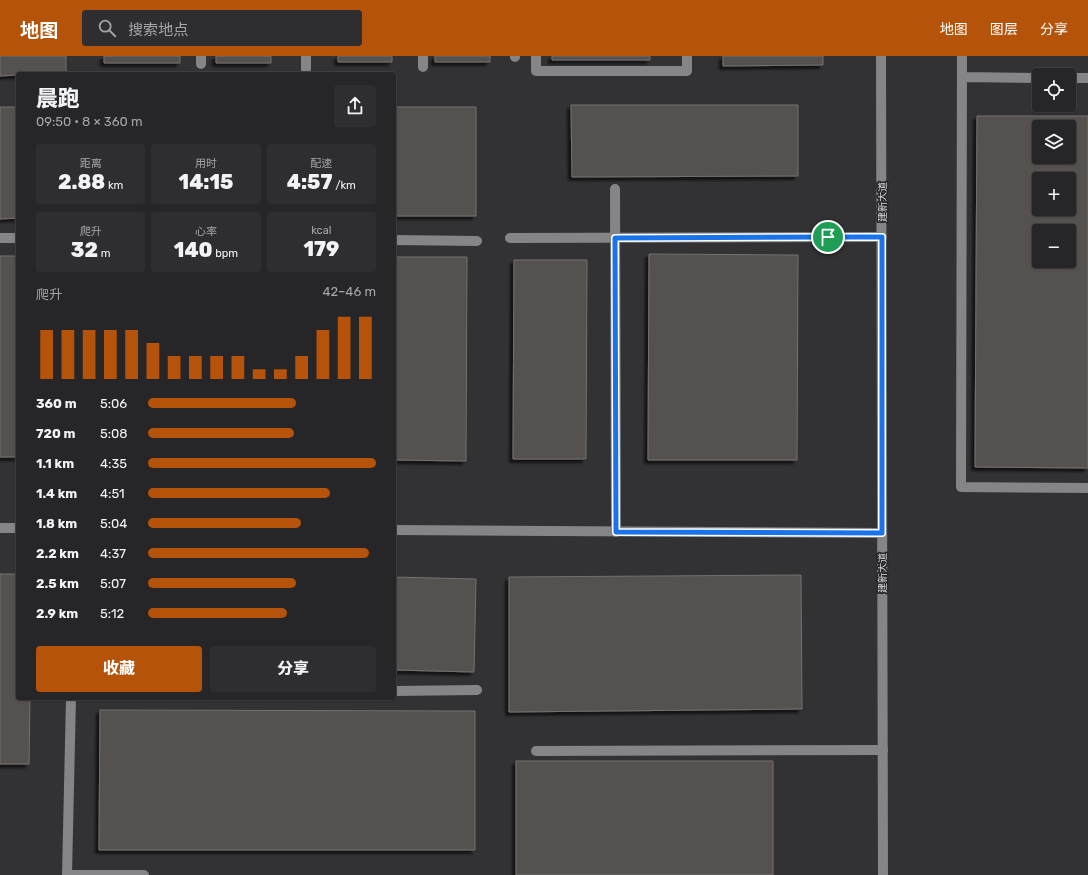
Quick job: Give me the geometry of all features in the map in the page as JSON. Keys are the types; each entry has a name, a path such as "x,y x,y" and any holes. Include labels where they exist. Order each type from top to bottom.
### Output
{"street":[{"path":"306,56 306,69"},
{"path":"423,56 423,67"},
{"path":"536,56 536,71 688,71 688,56"},
{"name":"建新大道","path":"881,56 883,875"},
{"path":"962,56 961,487 1088,488"},
{"path":"962,77 1032,78"},
{"path":"1076,78 1088,78"},
{"path":"615,189 616,532"},
{"path":"510,238 882,237"},
{"path":"0,238 16,238"},
{"path":"396,240 477,241"},
{"path":"0,528 16,528"},
{"path":"396,530 882,533"},
{"path":"396,691 477,690"},
{"path":"71,700 68,875 144,875"},
{"path":"536,751 883,750"}],"building":[{"path":"0,56 66,56 66,72 16,72 16,75 0,76"},
{"path":"104,56 180,56 180,63 104,63"},
{"path":"216,56 271,56 271,63 216,63"},
{"path":"338,56 392,56 392,62 338,62"},
{"path":"435,56 490,56 490,62 435,62"},
{"path":"552,56 650,56 650,60 552,60"},
{"path":"723,56 823,56 823,65 723,66"},
{"path":"571,105 798,105 798,176 572,177"},
{"path":"0,107 16,107 16,218 0,219"},
{"path":"396,107 476,107 476,216 396,216"},
{"path":"977,116 1088,116 1088,468 975,467"},
{"path":"649,254 798,255 797,460 648,460"},
{"path":"0,256 16,256 16,457 0,457"},
{"path":"396,257 467,257 466,461 396,460"},
{"path":"514,260 587,260 586,459 513,459"},
{"path":"0,574 16,574 16,700 30,700 29,764 0,764"},
{"path":"801,575 802,709 509,712 509,577"},
{"path":"396,577 476,579 474,672 396,670"},
{"path":"100,710 475,711 475,850 99,850"},
{"path":"516,761 773,761 773,875 516,875"}],"route":[{"path":"828,237 882,237 882,533 616,532 615,238 828,237"}]}
